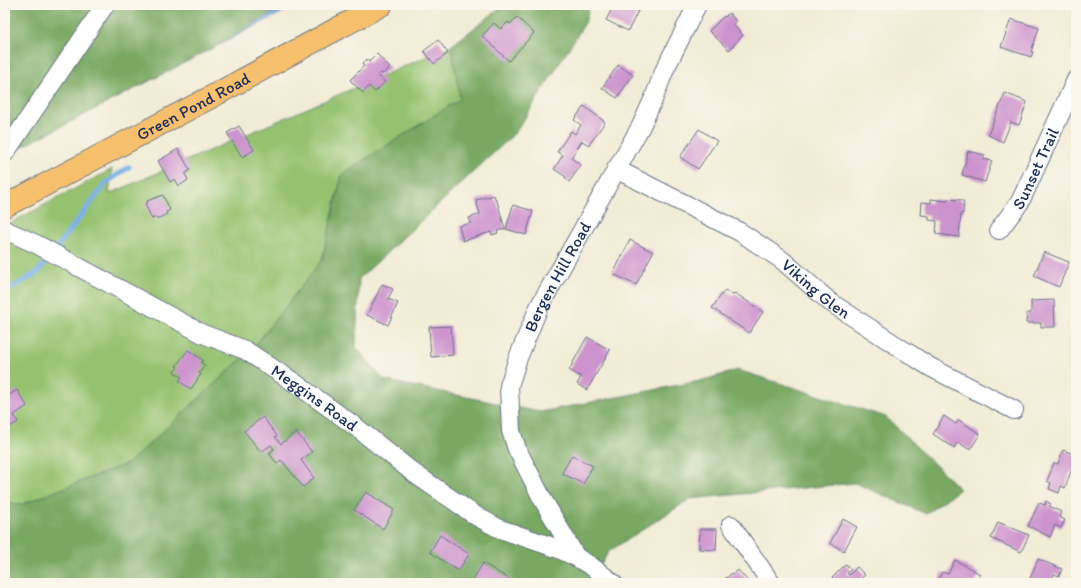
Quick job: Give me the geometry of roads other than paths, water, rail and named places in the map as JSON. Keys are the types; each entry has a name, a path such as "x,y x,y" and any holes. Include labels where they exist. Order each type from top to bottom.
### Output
{"main road":[{"name":"Green Pond Road","path":"5,206 381,5"}],"street":[{"path":"5,153 106,5"},
{"name":"Bergen Hill Road","path":"576,557 543,500 517,449 511,431 509,386 518,358 539,307 641,126 665,69 697,5"},
{"name":"Sunset Trail","path":"999,230 1020,202 1076,80"},
{"name":"Viking Glen","path":"616,169 740,232 782,260 830,302 891,342 930,367 1014,410"},
{"name":"Meggins Road","path":"5,230 36,244 203,334 245,350 295,383 356,427 415,474 476,516 500,529 559,549 576,557 591,566 613,583"},
{"path":"731,526 771,583"}],"water":[{"path":"286,5 296,5 217,46"}],"waterway":[{"path":"5,292 38,272 106,183 129,167"}]}
